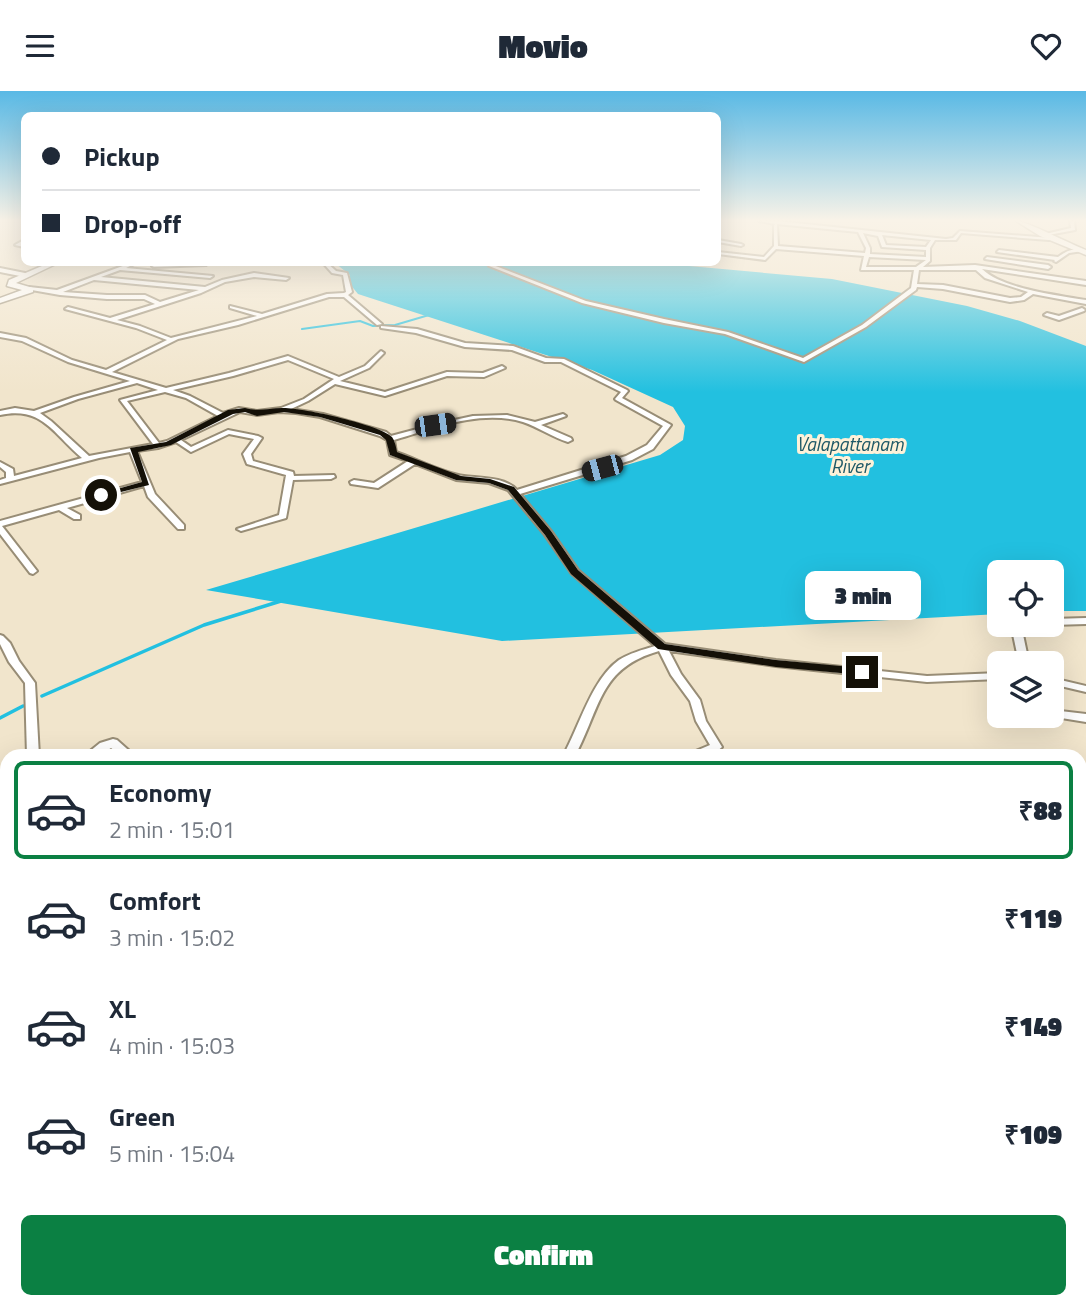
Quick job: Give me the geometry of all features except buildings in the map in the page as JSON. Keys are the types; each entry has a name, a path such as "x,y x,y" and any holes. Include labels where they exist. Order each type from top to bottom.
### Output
{"main road":[{"path":"20,278 10,284 29,289"},
{"path":"0,301 29,289"}],"street":[{"path":"57,292 93,278 205,289"},
{"path":"110,320 236,278"},
{"path":"345,295 349,292 346,278"},
{"path":"522,278 584,302 726,333 804,360 864,326 914,289 916,278"},
{"path":"990,278 1085,306"},
{"path":"1048,278 1086,283"},
{"path":"915,282 934,282"},
{"path":"915,282 1010,300 1022,299 1032,292"},
{"path":"70,287 125,292 135,296"},
{"path":"29,289 107,297 145,297 159,304"},
{"path":"107,371 171,341 329,295 345,295 381,325 417,331 465,345 513,348 545,360 562,360 625,391 618,399 667,425 650,447 629,458 516,493"},
{"path":"1047,315 1059,318 1085,306"},
{"path":"1085,306 1086,317"},
{"path":"232,307 260,315"},
{"path":"68,309 152,331 171,341"},
{"path":"0,335 24,339 70,361 188,397 223,416"},
{"path":"282,410 367,367 381,353"},
{"path":"158,446 122,402 128,398 231,375 288,358 337,381 385,394 447,374 484,375 502,368"},
{"path":"35,413 135,382"},
{"path":"117,387 128,398"},
{"path":"0,413 15,408 35,413 60,429 66,441 88,459"},
{"path":"0,482 88,459 158,446 177,440 239,410 257,414 282,410 309,413 369,428 390,439 435,425 476,419 513,418 568,440"},
{"path":"534,425 563,416"},
{"path":"204,427 258,438 247,454 250,462 290,474 283,502 283,516 242,529"},
{"path":"177,440 195,450 228,432"},
{"path":"390,439 393,453 459,478 490,481 511,488 575,572 662,647 676,675 695,700 701,721 716,747 711,749"},
{"path":"133,450 146,484 158,504 181,527"},
{"path":"354,482 375,485 414,461"},
{"path":"0,464 10,471 10,479"},
{"path":"290,478 331,477"},
{"path":"33,571 0,526 146,484"},
{"path":"60,507 77,517"},
{"path":"1064,622 1086,621"},
{"path":"0,638 30,683 33,749"},
{"path":"573,749 593,701 617,665 643,650 662,647 776,663 927,679 987,676"},
{"path":"1064,684 1086,689"},
{"path":"1064,715 1086,718"},
{"path":"99,749 113,743 120,749"}],"water":[{"name":"Valapattanam River","path":"350,278 819,278 967,306 1020,321 1086,346 1086,611 1064,611 1064,560 987,560 987,615 502,641 206,590 660,455 683,440 685,426 673,407 592,370 358,294 349,283"}],"waterway":[{"path":"302,329 360,321 373,326 395,325 429,315"},
{"path":"42,696 204,625 281,601"},
{"path":"0,718 23,706"}],"route":[{"path":"101,495 146,484 144,472 133,450 169,443 231,412 245,410 257,414 284,410 321,415 383,434 390,439 393,453 421,464 459,478 490,481 511,488 548,533 575,572 646,636 662,647 862,672"}]}
